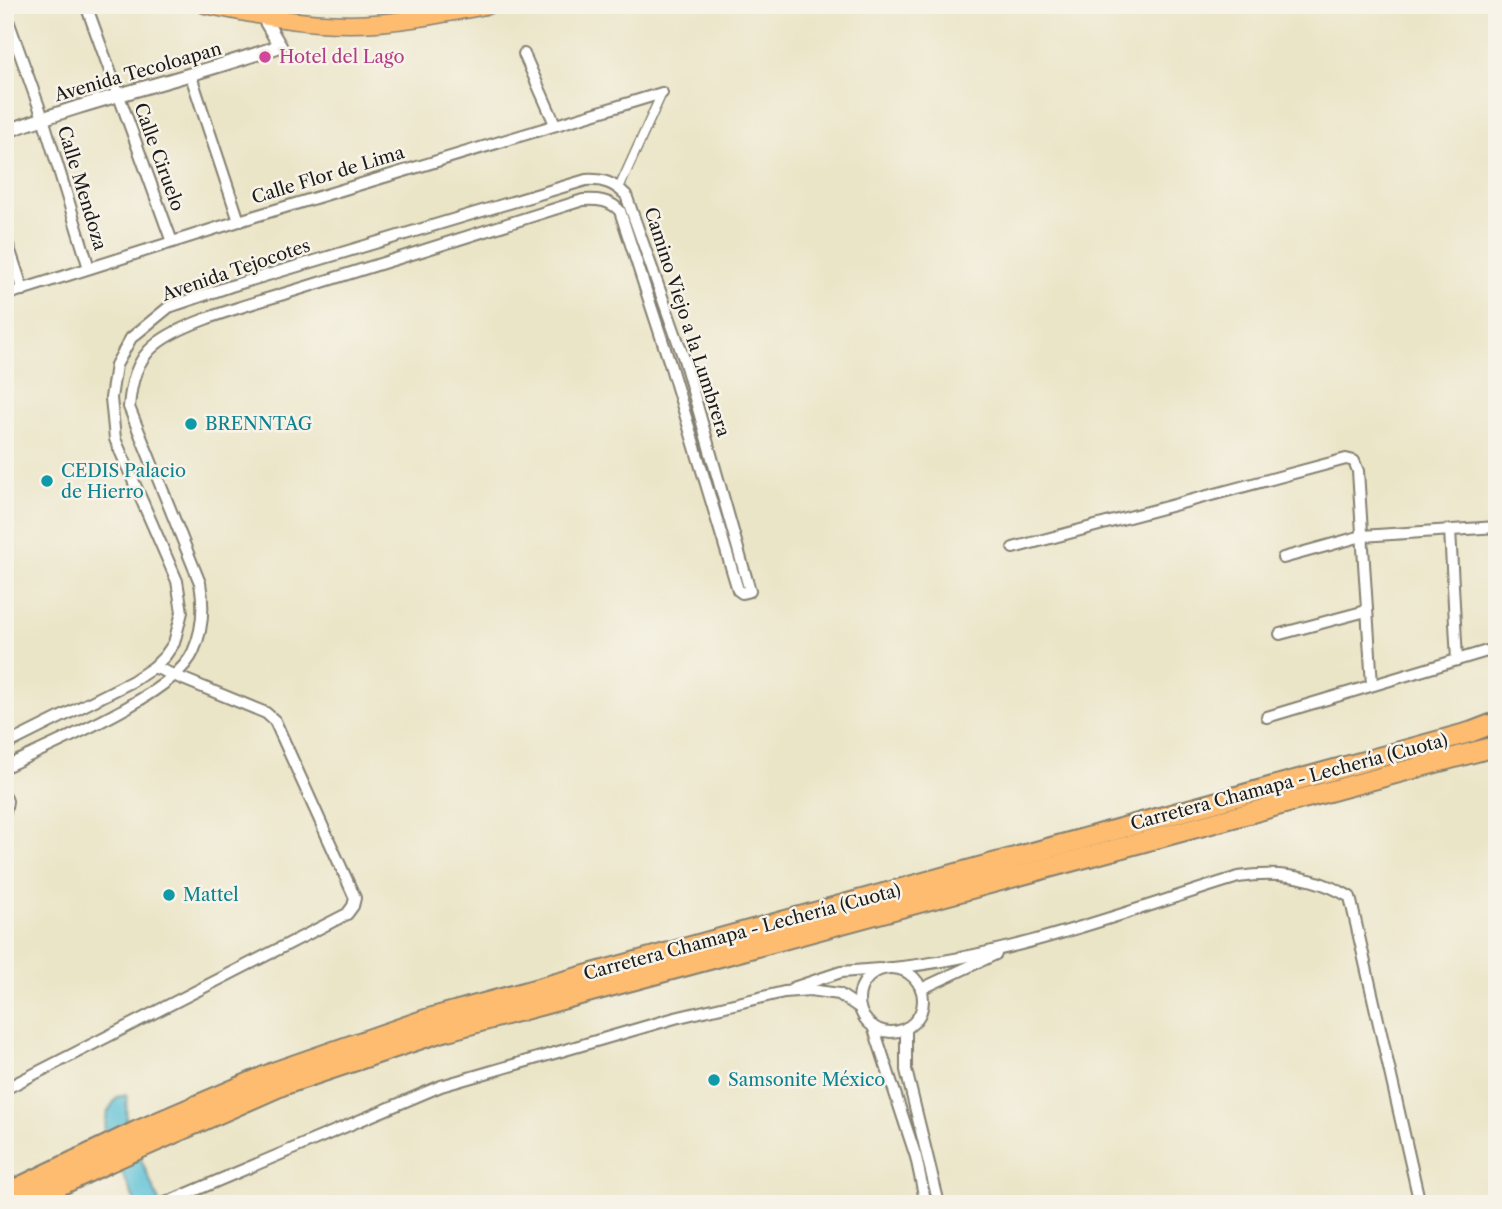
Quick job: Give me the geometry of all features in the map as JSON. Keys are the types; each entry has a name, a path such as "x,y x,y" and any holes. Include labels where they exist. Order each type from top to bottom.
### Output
{"highway":[{"name":"Carretera Chamapa - Lechería (Cuota)","path":"5,1194 140,1139 277,1071 427,1019 1471,732 1497,722"},
{"name":"Carretera Chamapa - Lechería (Cuota)","path":"140,1139 283,1085 438,1033 1497,746"},
{"path":"1298,800 1342,798 1497,760"},
{"name":"Carretera Chamapa - Lechería (Cuota)","path":"22,1204 106,1154"}],"main road":[{"path":"205,5 263,17 350,24 448,14 490,5"}],"street":[{"name":"Calle Ciruelo","path":"86,5 172,242"},
{"name":"Calle Mendoza","path":"5,12 43,118 89,268"},
{"path":"263,17 280,46"},
{"path":"280,46 288,20"},
{"name":"Avenida Tecoloapan","path":"5,132 118,94 191,76 280,46"},
{"path":"524,54 555,124"},
{"path":"191,76 239,221"},
{"path":"619,188 662,93"},
{"name":"Calle Flor de Lima","path":"5,295 662,93"},
{"name":"Avenida Tejocotes","path":"5,745 133,681 154,667 174,643 183,612 177,581 115,439 111,398 113,381 116,365 131,338 169,307 231,286 586,180 600,179 619,188"},
{"name":"Camino Viejo a la Lumbrera","path":"174,677 193,653 203,599 200,583 129,407 131,387 145,355 155,344 176,331 583,200 605,201 620,211 740,592 750,590 683,356 631,203 619,188"},
{"path":"5,236 23,289"},
{"path":"1013,548 1346,459 1354,461 1358,471 1372,685"},
{"path":"1283,558 1362,536 1497,527"},
{"path":"1450,530 1457,660"},
{"path":"1280,634 1366,611"},
{"path":"1266,717 1497,648"},
{"path":"5,1090 347,914 353,906 355,898 275,721 266,713 154,667"},
{"path":"5,767 144,698 174,677"},
{"path":"5,796 5,812"},
{"path":"167,1202 407,1099 464,1078 676,1018 784,992 841,972 935,964 1014,946 1238,877 1262,873 1310,878 1332,886 1350,897 1420,1204"},
{"path":"921,989 1014,946"},
{"path":"873,1026 889,1032 906,1028 915,1021 921,1010 921,989 910,975 888,969 874,973 861,988 860,1008 873,1026 916,1157 926,1204"},
{"path":"784,992 830,992 839,994 860,1008"},
{"path":"906,1028 906,1070 939,1204"}],"water":[{"path":"127,1095 126,1124 160,1204 136,1204 104,1131 107,1113 117,1097"}],"place":[{"name":"Hotel del Lago","path":"265,57"},
{"name":"BRENNTAG","path":"191,424"},
{"name":"CEDIS Palacio de Hierro","path":"47,481"},
{"name":"Mattel","path":"169,895"},
{"name":"Samsonite México","path":"714,1080"}]}
